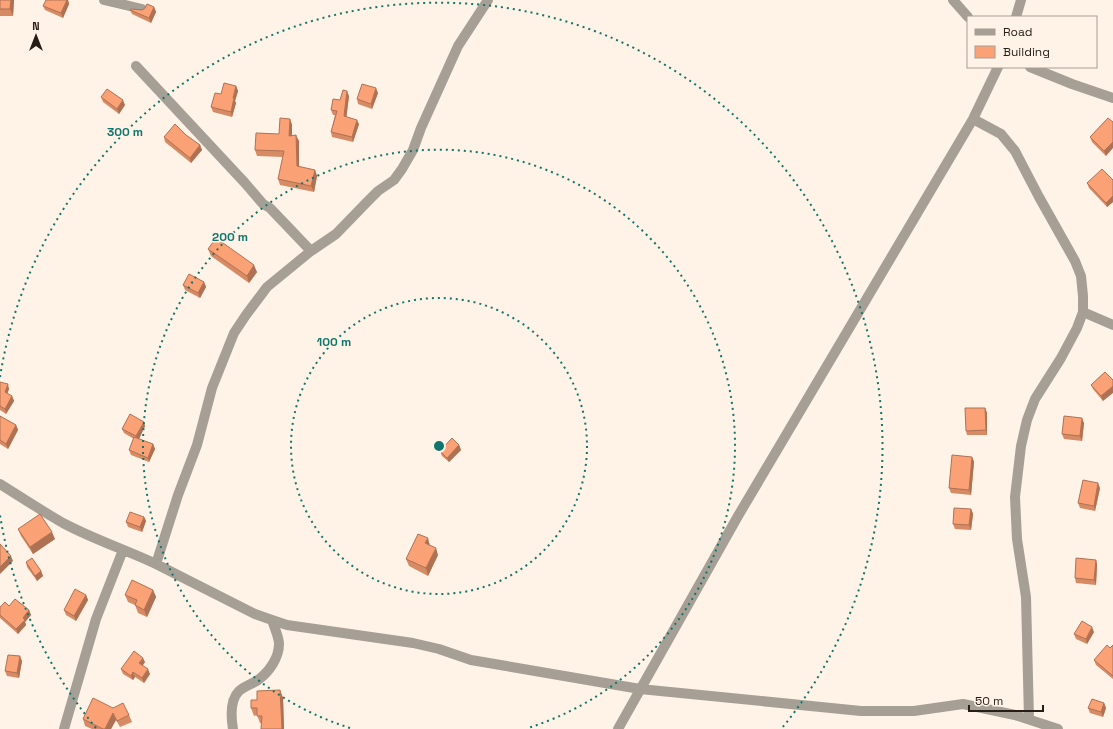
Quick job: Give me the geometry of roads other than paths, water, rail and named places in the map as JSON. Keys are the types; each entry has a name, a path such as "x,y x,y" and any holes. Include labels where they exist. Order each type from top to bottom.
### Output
{"street":[{"path":"104,0 142,9"},
{"path":"156,564 178,495 197,445 212,388 234,333 267,287 311,251 336,234 366,202 378,191 394,180 413,150 421,128 458,46 488,0"},
{"path":"953,0 967,16"},
{"path":"1016,16 1021,0"},
{"path":"136,66 263,204 270,208 311,251"},
{"path":"618,729 738,516 973,119 998,68"},
{"path":"1032,68 1113,98"},
{"path":"973,119 1001,134 1015,152 1039,197 1076,260 1081,276 1083,296 1083,312 1078,328 1036,399 1027,420 1021,446 1016,496 1017,539 1026,597 1029,719"},
{"path":"1083,312 1113,325"},
{"path":"0,484 63,522 109,545 156,564 255,614 288,625 413,643 439,649 470,660 640,689 861,711 914,711 963,704 1008,713 1058,729"},
{"path":"64,729 96,618 123,550"},
{"path":"233,729 231,719 233,703 238,692 258,680 276,660 279,644 272,620"}]}
